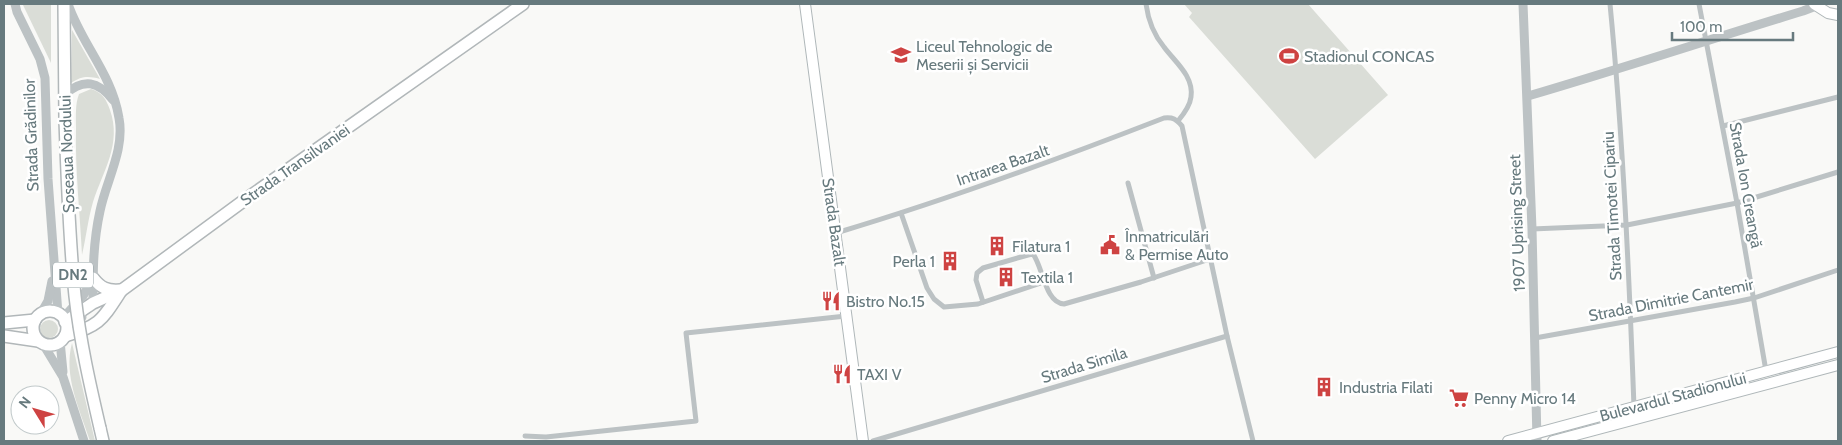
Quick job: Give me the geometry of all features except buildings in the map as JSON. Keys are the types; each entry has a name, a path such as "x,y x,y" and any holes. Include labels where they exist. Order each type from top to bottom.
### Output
{"main road":[{"name":"Strada Transilvaniei","path":"63,327 93,303 122,290 254,193 523,4"},
{"name":"Strada Bazalt","path":"805,4 863,441"},
{"name":"Șoseaua Nordului","path":"65,5 65,120 69,228 76,298 85,357 104,441"},
{"path":"1815,5 1828,13 1838,15"},
{"path":"93,278 110,291 122,290"},
{"path":"4,323 38,318 47,312 63,327 94,326 100,321 122,290"},
{"path":"38,318 33,329 41,343"},
{"path":"4,336 55,344 63,327"},
{"name":"Bulevardul Stadionului","path":"1508,441 1537,437 1634,407 1838,352"},
{"name":"Bulevardul Stadionului","path":"1553,441 1838,365"}],"street":[{"name":"Strada Grădinilor","path":"15,4 40,59 45,78 48,179 54,271"},
{"path":"1146,4 1154,32 1163,47 1189,80 1191,98 1185,112 1177,120 1182,126 1227,336 1253,441"},
{"name":"1907 Uprising Street","path":"1523,4 1528,96 1537,437"},
{"name":"Strada Timotei Cipariu","path":"1610,4 1627,225 1634,407"},
{"name":"Strada Ion Creangă","path":"1699,4 1737,203 1766,371"},
{"name":"Șoseaua Nordului","path":"65,5 110,85 116,103 120,128 118,151 100,208 96,228 93,257 93,303"},
{"path":"1528,96 1803,11 1815,5"},
{"path":"65,94 73,87 83,83 94,84 108,93 116,103"},
{"path":"1722,126 1838,96"},
{"name":"Intrarea Bazalt","path":"836,233 901,214 1061,158 1164,118 1177,120"},
{"path":"1532,229 1627,225 1737,203 1838,172"},
{"path":"1128,183 1154,278"},
{"path":"901,214 927,288 934,299 944,307 983,302 1044,282"},
{"path":"983,302 976,280 977,273 983,268 1033,254 1037,259 1044,282 1055,301 1064,304 1154,278 1210,259"},
{"name":"Strada Dimitrie Cantemir","path":"1535,338 1754,298 1838,270"},
{"path":"38,318 48,301 54,271"},
{"path":"54,271 63,327 63,377"},
{"path":"63,327 93,278"},
{"path":"525,436 546,437 696,421 686,333 847,316"},
{"name":"Strada Simila","path":"873,441 1227,336"},
{"path":"41,343 63,377 84,441"}],"shaded area":[{"path":"51,4 51,63 23,5"},
{"name":"Stadionul CONCAS","path":"1184,4 1308,4 1388,95 1315,159 1189,17 1192,13"},
{"path":"72,30 100,79 85,77 71,83"},
{"path":"91,89 104,97 110,110 114,134 110,157 91,208 82,255 76,160 76,111 79,94"},
{"path":"45,320 53,320 58,325 56,336 45,338 40,333 40,325"},
{"path":"72,343 95,441 90,441 74,393 70,368"}],"place":[{"name":"Liceul Tehnologic de Meserii și Servicii","path":"901,55"},
{"name":"Stadionul CONCAS","path":"1289,56"},
{"name":"Înmatriculări & Permise Auto","path":"1110,245"},
{"name":"Filatura 1","path":"997,246"},
{"name":"Perla 1","path":"950,261"},
{"name":"Textila 1","path":"1006,277"},
{"name":"Bistro No.15","path":"831,301"},
{"name":"TAXI V","path":"842,374"},
{"name":"Industria Filati","path":"1324,387"},
{"name":"Penny Micro 14","path":"1459,398"}]}
